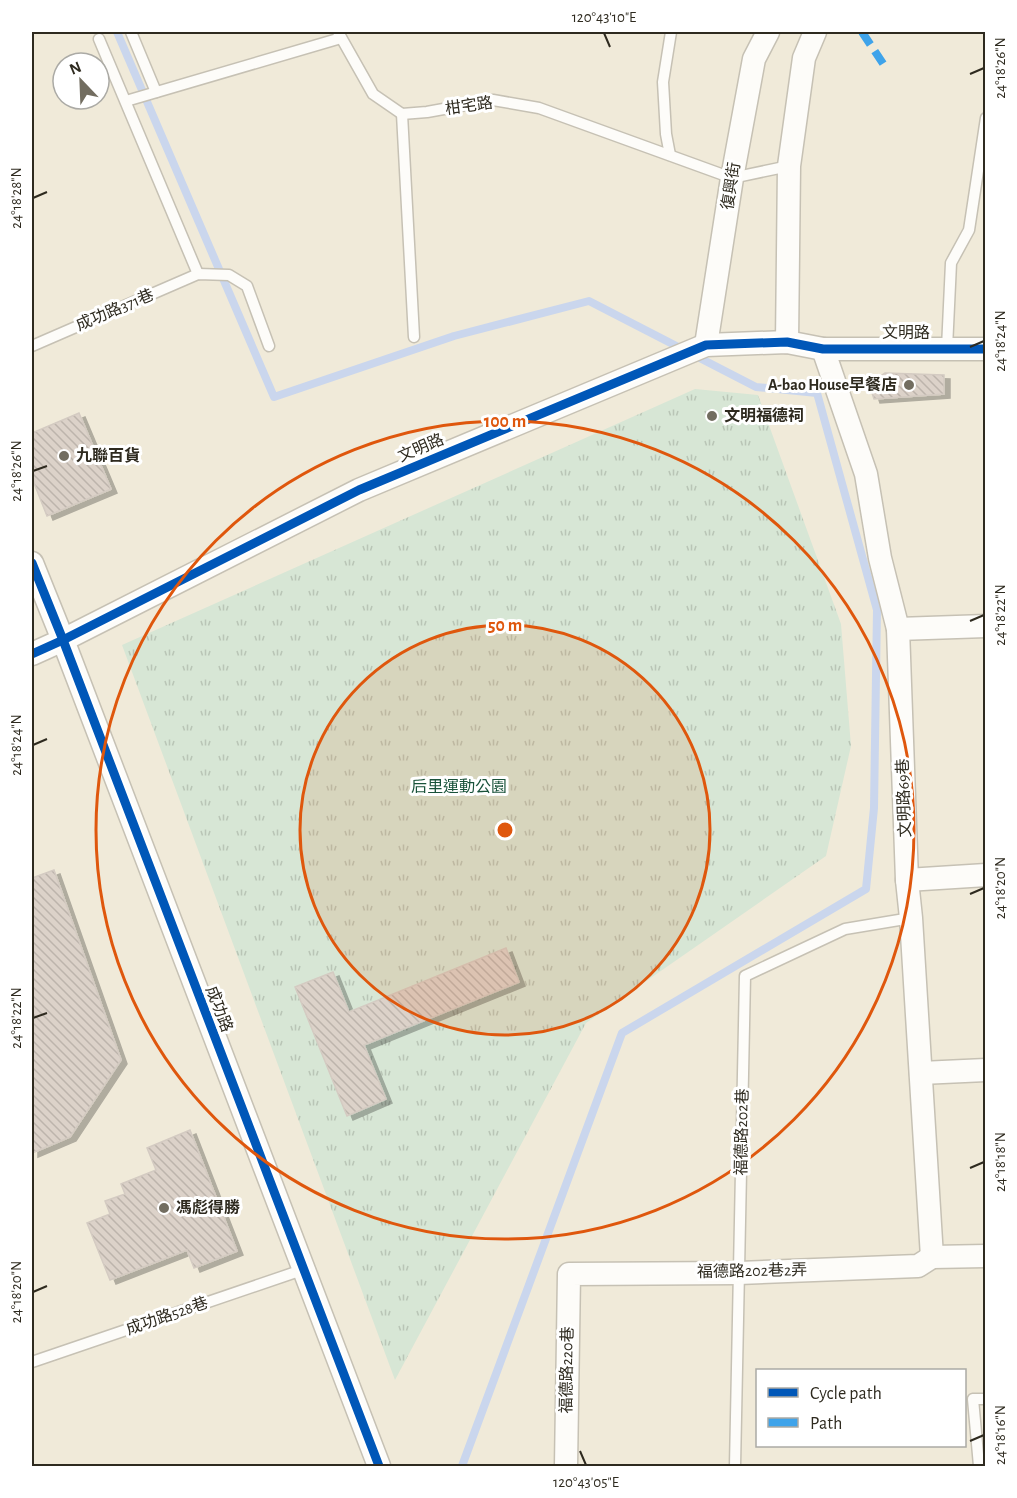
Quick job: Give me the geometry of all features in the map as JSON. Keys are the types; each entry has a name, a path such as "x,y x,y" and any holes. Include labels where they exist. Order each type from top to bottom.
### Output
{"street":[{"name":"復興街","path":"706,345 732,178 754,59 768,32"},
{"path":"787,342 789,166 804,58 814,32"},
{"name":"文明路","path":"32,654 359,490 706,345 787,342 824,349 986,349"},
{"name":"文明路69巷","path":"824,349 866,474 880,558 898,629 907,880 932,1257"},
{"name":"成功路","path":"32,563 379,1467"},
{"path":"898,629 986,626"},
{"path":"907,880 986,875"},
{"path":"921,1073 986,1070"},
{"name":"福德路202巷2弄","path":"569,1274 739,1273 918,1266 932,1257 986,1256"},
{"name":"福德路220巷","path":"566,1467 569,1274"}],"lane":[{"path":"131,32 156,92"},
{"path":"670,155 666,134 663,82 671,32"},
{"path":"126,101 339,35 373,94 402,114 414,337"},
{"path":"99,39 198,274 229,275 247,286 268,345"},
{"name":"柑宅路","path":"402,114 427,112 493,100 539,108 732,178"},
{"path":"947,348 951,263 969,230 986,118"},
{"path":"732,178 789,166"},
{"name":"成功路371巷","path":"32,346 198,274"},
{"name":"福德路202巷","path":"735,1467 745,976 845,929 911,918"},
{"name":"成功路528巷","path":"32,1362 302,1270"},
{"path":"979,1467 973,1399 986,1399"}],"green space":[{"name":"后里運動公園","path":"695,389 758,395 841,624 851,746 826,856 586,1023 395,1380 122,645"}],"building":[{"name":"A-bao House早餐店","path":"885,373 944,375 944,394 874,399 871,390 876,379"},
{"name":"九聯百貨","path":"79,413 111,489 47,516 32,478 32,433"},
{"path":"54,870 121,1060 70,1137 32,1153 32,878"},
{"path":"506,948 519,982 364,1045 386,1099 347,1116 295,987 333,972 349,1012"},
{"name":"馮彪得勝","path":"190,1130 237,1251 194,1268 187,1250 110,1280 87,1223 110,1214 105,1201 125,1194 121,1184 156,1170 147,1148"}],"waterway":[{"path":"117,32 274,397 454,336 589,301 756,387 817,393 877,610 874,808 866,889 622,1033 462,1466"}],"marked path":[{"path":"862,32 886,68"}],"cycle path":[{"path":"32,654 359,490 706,345 787,342 823,349 986,349"},
{"path":"32,563 379,1466"}],"place":[{"name":"A-bao House早餐店","path":"909,385"},
{"name":"文明福德祠","path":"712,416"},
{"name":"九聯百貨","path":"64,456"},
{"name":"馮彪得勝","path":"164,1208"}]}
